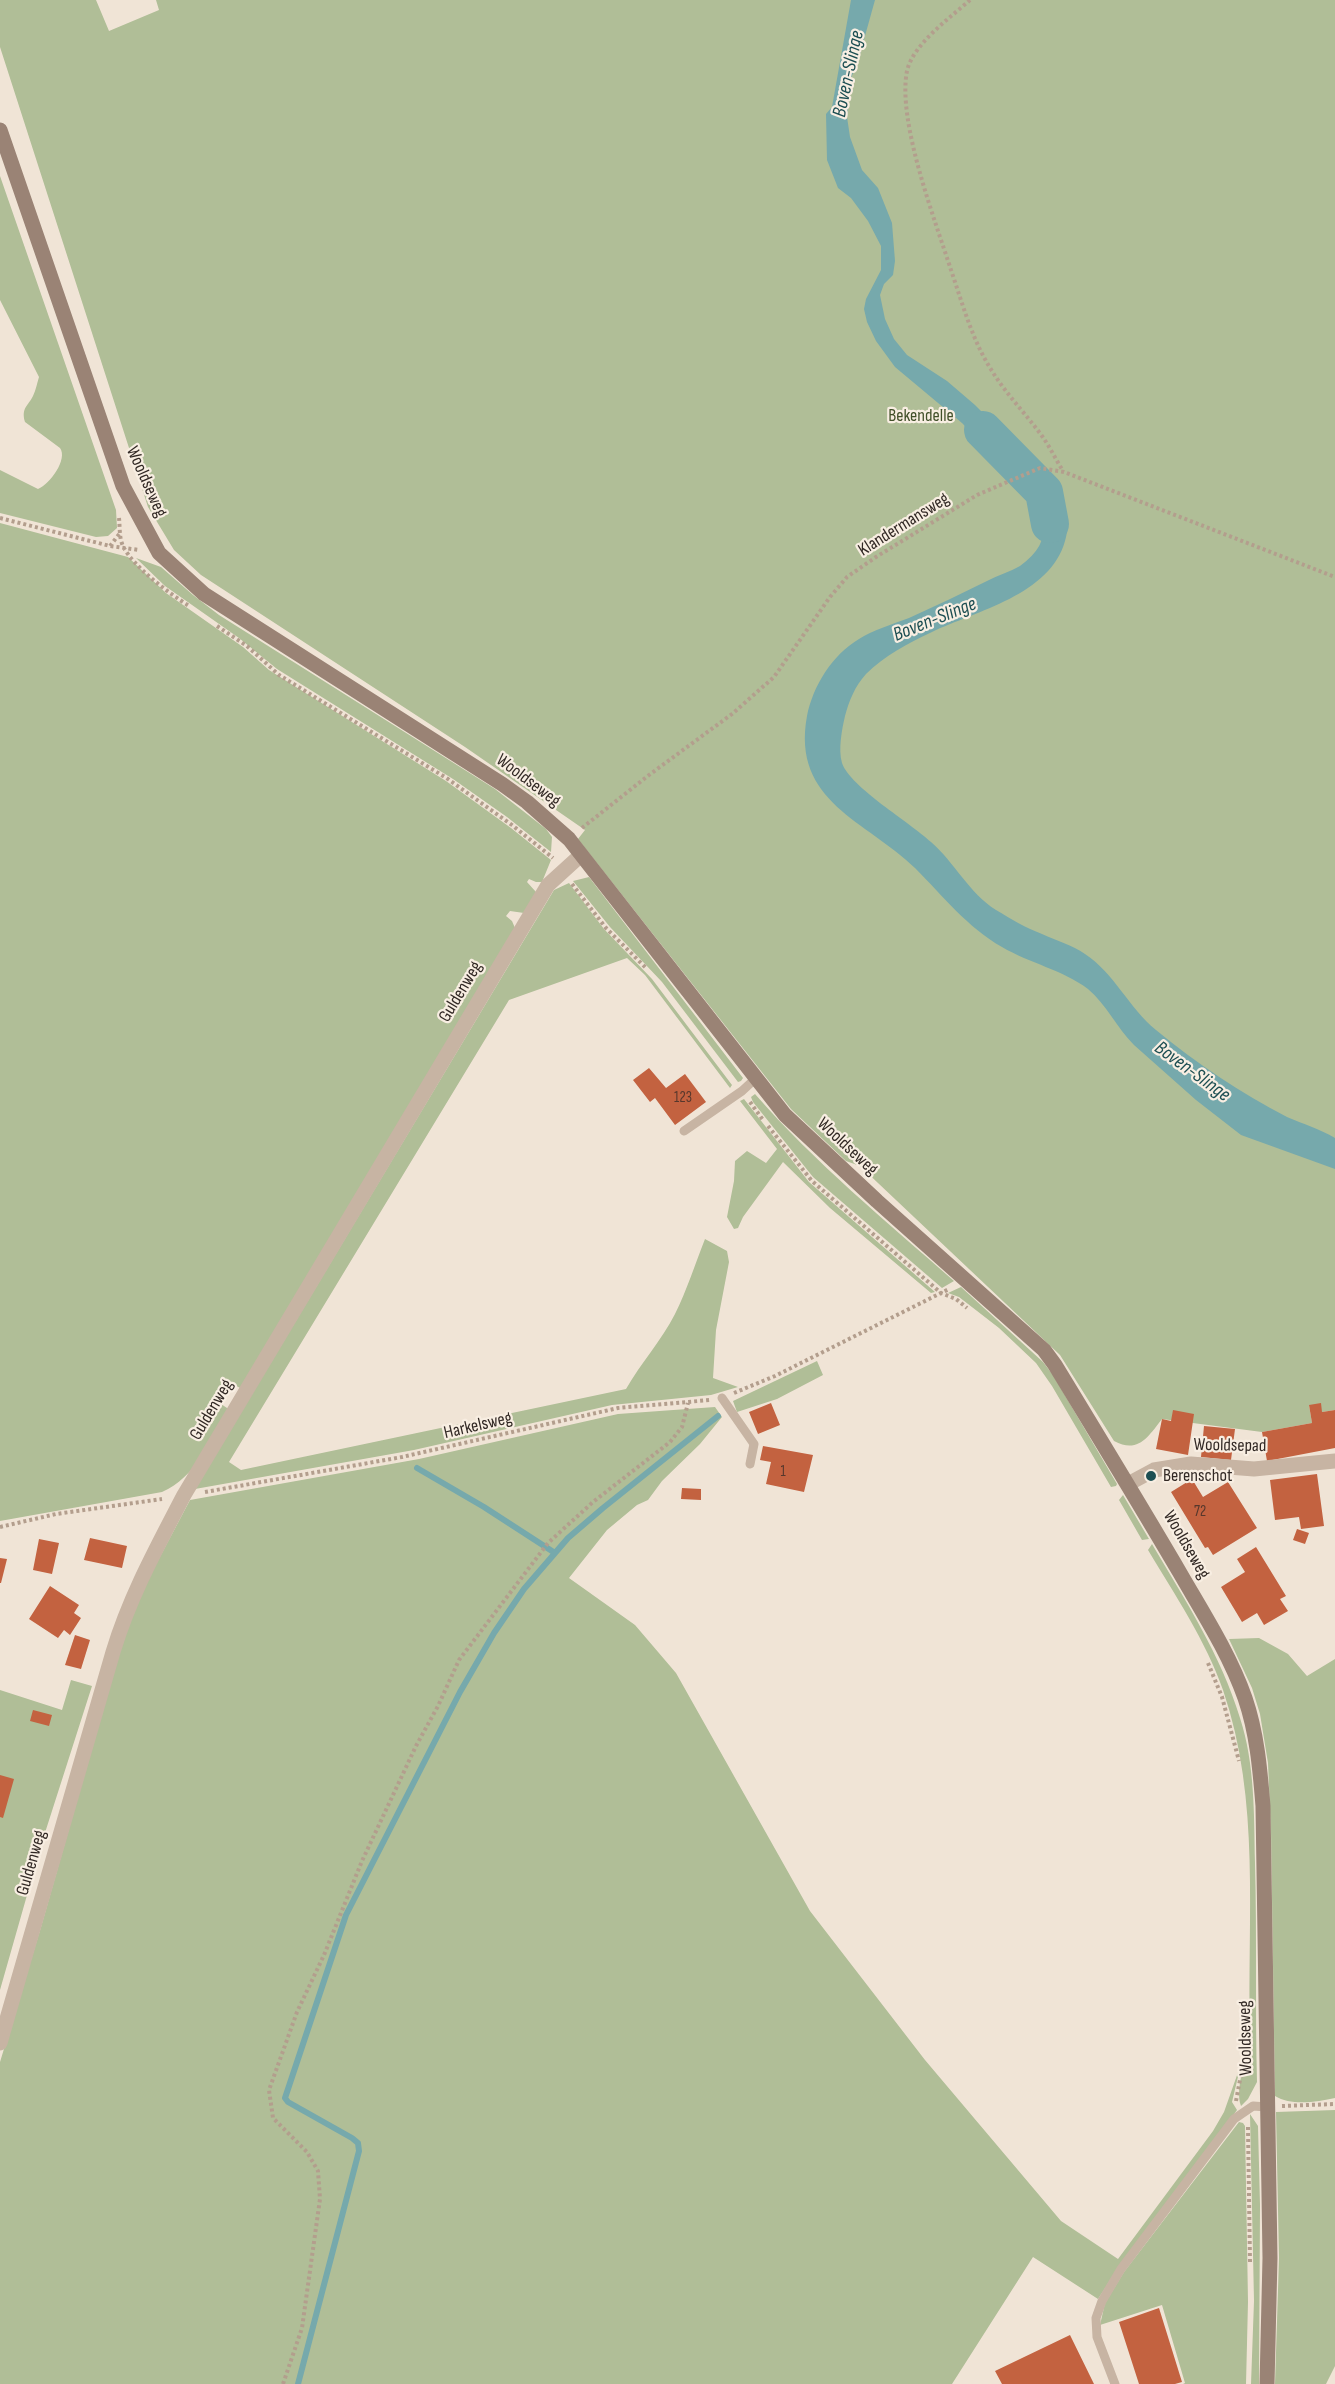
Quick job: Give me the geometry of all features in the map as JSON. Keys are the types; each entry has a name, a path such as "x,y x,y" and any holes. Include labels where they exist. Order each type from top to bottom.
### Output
{"main road":[{"name":"Wooldseweg","path":"0,130 123,486 159,553 204,594 502,784 527,802 569,839 755,1079 803,1133 1044,1350 1128,1484 1227,1655 1240,1685 1252,1724 1259,1759 1263,1806 1270,2258 1267,2384"}],"street":[{"name":"Guldenweg","path":"0,2043 123,1621 139,1583 184,1495 548,885 581,855"},
{"name":"Wooldsepad","path":"1128,1484 1154,1470 1191,1464 1254,1469 1335,1461"}],"lane":[{"path":"684,1131 742,1091 755,1079"},
{"path":"722,1398 754,1444 750,1464"},
{"path":"1115,2384 1097,2337 1096,2318 1102,2301 1121,2269 1234,2119 1253,2106 1267,2106"}],"path":[{"path":"969,0 928,38 916,53 908,70 906,109 914,149 974,339 993,373 1044,438 1064,472"},
{"name":"Klandermansweg","path":"569,839 649,775 732,714 774,677 830,597 847,577 977,495 1040,468 1064,472 1335,577"},
{"path":"110,546 135,510"},
{"path":"0,518 123,548 147,574 189,607"},
{"path":"208,620 246,646 279,675 448,779 520,831 551,856 565,871"},
{"name":"Harkelsweg","path":"0,1527 56,1514 184,1495 402,1457 618,1408 722,1398 774,1376 941,1293 956,1299 974,1313"},
{"path":"283,2384 302,2328 320,2199 318,2170 307,2152 273,2118 269,2090 297,2012 324,1955 362,1861 459,1660 548,1543 592,1502 670,1442 682,1427 688,1403"},
{"path":"1206,1658 1225,1705 1240,1768"},
{"name":"Wooldseweg","path":"1246,2012 1246,2048 1236,2104 1248,2127 1250,2266"},
{"path":"1267,2106 1335,2104"}],"green space":[{"name":"Bekendelle","path":"0,0 96,0 109,31 159,10 156,0 1335,0 1335,1410 1322,1412 1309,1405 1312,1423 1262,1432 1162,1419 1142,1442 1130,1446 1114,1441 1060,1355 860,1166 846,1161 791,1109 578,839 585,830 465,747 201,575 174,550 148,507 0,47"},
{"path":"0,176 116,510 117,528 108,536 96,537 0,513 0,470 38,489 48,482 56,471 62,453 60,448 25,422 24,410 34,394 39,377 0,300"},
{"path":"0,523 128,557 166,593 243,647 269,670 446,781 551,860 542,882 529,879 527,882 536,892 524,913 510,911 506,916 515,928 242,1389 231,1383 218,1402 230,1410 202,1457 184,1477 162,1492 0,1521"},
{"path":"136,558 161,567 219,615 495,789 546,829 552,837 551,852 453,779 277,669 239,638 165,586"},
{"path":"589,877 743,1078 741,1081 738,1082 662,982 610,927 573,881"},
{"path":"569,883 604,929 652,979 732,1085 730,1088 645,975 627,958 509,1000 229,1462 241,1470 626,1389 675,1314 705,1239 727,1251 729,1262 716,1330 713,1378 738,1387 711,1395 612,1405 414,1450 195,1489 554,890"},
{"path":"755,1094 826,1168 954,1281 942,1288 813,1177 753,1102 751,1097"},
{"path":"744,1099 809,1182 935,1292 931,1293 830,1208 783,1162 743,1217 738,1228 734,1229 727,1217 734,1181 735,1161 747,1151 766,1163 777,1149 740,1101"},
{"path":"961,1287 1043,1362 1053,1375 1117,1484 1116,1486 1111,1487 1036,1363 999,1328 959,1297 948,1293"},
{"path":"817,1361 823,1375 777,1399 737,1412 733,1401"},
{"path":"715,1407 722,1417 700,1444 662,1481 648,1500 637,1505 607,1530 569,1578 635,1625 676,1673 810,1911 925,2060 1061,2221 1118,2259 1213,2131 1224,2112 1241,2064 1232,2102 1237,2110 1098,2299 1033,2257 952,2384 0,2384 0,2062 119,1653 136,1602 190,1500 419,1459 618,1414"},
{"path":"1123,1495 1149,1539 1142,1540 1119,1500"},
{"path":"1152,1544 1213,1650 1232,1695 1249,1753 1254,1827 1257,2082 1248,2099 1241,2106 1239,2090 1250,2033 1250,1860 1243,1774 1235,1732 1216,1672 1189,1618 1148,1550"},
{"path":"1259,1638 1288,1654 1307,1676 1335,1659 1335,2098 1320,2101 1296,2102 1275,2096 1268,1763 1260,1714 1252,1688 1229,1639"},
{"path":"71,1680 92,1686 43,1839 0,1990 0,1690 62,1710"},
{"path":"1335,2110 1335,2366 1326,2384 1275,2384 1279,2258 1276,2112"},
{"path":"1250,2114 1258,2126 1259,2384 1251,2384 1254,2301"},
{"path":"1239,2122 1245,2126 1248,2302 1246,2384 1183,2384 1185,2383 1162,2305 1100,2325 1105,2303 1124,2272"}],"water":[{"path":"851,0 875,0 851,78 847,117 850,137 862,170 878,188 892,223 895,261 893,275 884,284 880,295 885,319 894,339 907,355 947,381 975,405 1028,458 1029,462 1009,471 962,423 895,367 876,341 867,322 864,309 866,299 881,270 881,246 868,221 851,198 838,188 827,160 826,114 832,107"},
{"path":"1038,476 1058,503 1066,520 1066,538 1057,560 1028,588 1009,599 914,641 873,667 859,684 848,705 840,745 842,763 847,773 868,794 940,850 986,903 1024,926 1085,954 1105,971 1146,1021 1219,1077 1287,1117 1335,1138 1335,1169 1241,1135 1196,1100 1134,1045 1088,989 1068,977 1012,953 978,930 956,911 915,868 837,807 821,789 810,769 805,745 807,716 819,683 832,662 849,646 865,636 1012,570 1032,556 1043,536 1043,525 1035,505 1017,485"}],"building":[{"path":"649,1068 666,1088 685,1074 706,1102 675,1125 655,1098 650,1102 633,1080"},
{"path":"771,1403 780,1425 758,1434 749,1412"},
{"path":"1321,1403 1322,1412 1335,1410 1335,1448 1267,1461 1262,1432 1312,1423 1309,1405"},
{"path":"1173,1410 1194,1414 1188,1455 1156,1449 1162,1419 1171,1421"},
{"path":"1204,1426 1235,1429 1231,1460 1201,1457"},
{"path":"763,1446 813,1455 804,1492 766,1484 771,1462 760,1460"},
{"path":"1317,1474 1324,1526 1301,1529 1299,1517 1275,1520 1270,1480"},
{"path":"1192,1479 1203,1497 1228,1482 1257,1528 1213,1555 1208,1547 1205,1548 1171,1492"},
{"path":"682,1488 701,1489 701,1500 681,1499"},
{"path":"1297,1529 1309,1533 1305,1544 1293,1540"},
{"path":"90,1538 127,1546 122,1568 84,1560"},
{"path":"39,1539 59,1543 52,1574 33,1570"},
{"path":"1256,1547 1286,1596 1280,1599 1288,1611 1264,1625 1257,1613 1242,1622 1221,1587 1245,1572 1237,1559"},
{"path":"0,1558 7,1559 1,1583 0,1583"},
{"path":"50,1586 79,1605 74,1613 81,1618 70,1635 64,1630 58,1638 29,1619"},
{"path":"75,1635 90,1640 81,1669 65,1665"},
{"path":"33,1710 52,1715 49,1726 30,1721"},
{"path":"0,1775 14,1779 3,1818 0,1817"},
{"path":"1159,2308 1182,2382 1139,2384 1119,2322"},
{"path":"1070,2335 1094,2384 1002,2384 995,2371"}],"waterway":[{"name":"Boven-Slinge","path":"983,430 1044,492 1050,524"},
{"path":"298,2384 359,2151 358,2143 352,2138 288,2102 285,2098 346,1915 460,1692 494,1633 524,1589 568,1538 718,1416"},
{"path":"417,1468 484,1507 555,1553"}],"place":[{"name":"Berenschot","path":"1151,1476"}]}
